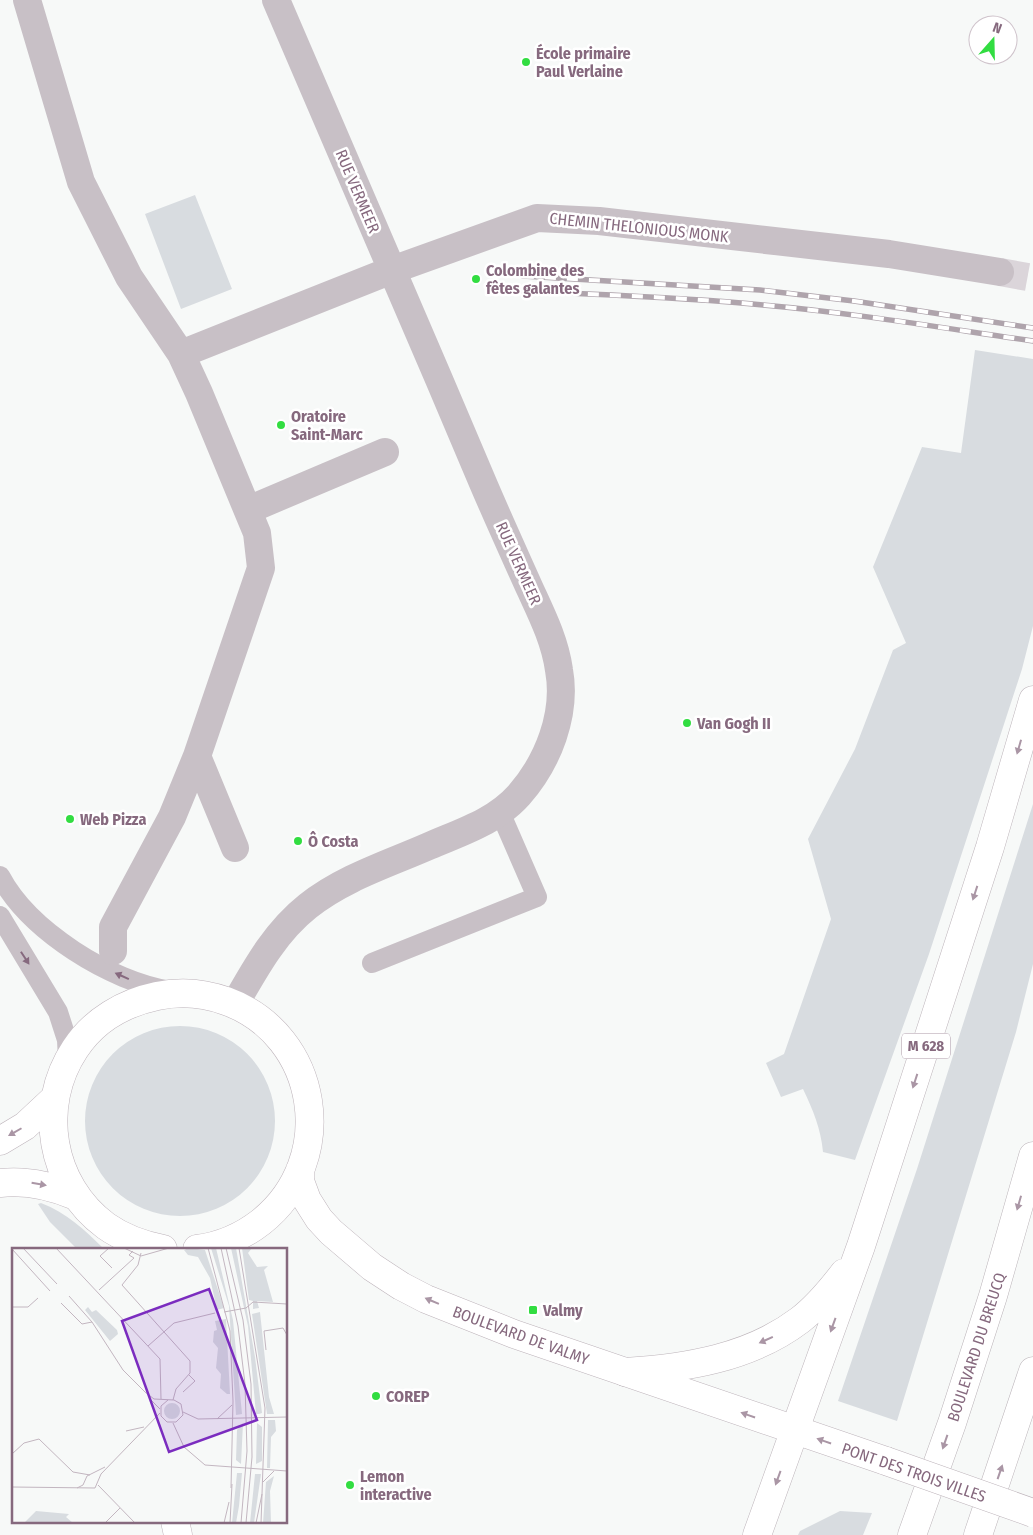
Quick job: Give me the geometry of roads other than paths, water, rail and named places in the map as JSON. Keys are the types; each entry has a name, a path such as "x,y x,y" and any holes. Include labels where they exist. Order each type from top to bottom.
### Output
{"main road":[{"name":"M 628","path":"757,1535 861,1246 990,847 1033,700"},
{"path":"153,1248 107,1227 90,1213 76,1196 57,1157 53,1128 55,1098 60,1078 68,1060 88,1033 108,1015 126,1005 145,998 185,993 219,998 235,1004 250,1013 278,1036 289,1050 301,1074 308,1100 310,1118 310,1136 306,1153 300,1170 282,1202 254,1228 221,1244 203,1248"},
{"path":"0,1141 25,1126 55,1098"},
{"name":"BOULEVARD DU BREUCQ","path":"912,1535 952,1423 990,1305 1033,1156"},
{"name":"BOULEVARD DE VALMY","path":"300,1170 300,1180 307,1200 318,1219 372,1267 401,1286 466,1316 794,1431"},
{"path":"0,1183 25,1182 40,1184 76,1196"},
{"path":"625,1372 660,1370 701,1363 736,1353 772,1338 800,1320 825,1297 844,1273 861,1246"},
{"path":"978,1535 1033,1371"},
{"name":"PONT DES TROIS VILLES","path":"794,1431 1033,1513"},
{"path":"174,1522 178,1535"}],"street":[{"path":"27,0 81,182 129,277 181,354 257,533 261,568 197,756 172,817 113,927 113,951"},
{"name":"RUE VERMEER","path":"235,1004 262,957 289,924 306,907 347,881 467,831 500,812 519,794 532,778 548,748 559,712 561,692 560,670 553,643 542,615 276,0"},
{"name":"CHEMIN THELONIOUS MONK","path":"181,354 392,270 537,218 599,221 889,254 1000,272"},
{"path":"248,510 386,452"},
{"path":"197,756 235,848"}],"lane":[{"path":"372,963 537,897 500,812"},
{"path":"0,876 7,890 41,927 76,951 99,965 140,983 155,988 185,993"},
{"path":"0,916 58,1012 67,1040 68,1060"}],"tunnel":[{"path":"1000,272 1033,278"}],"railway":[{"path":"523,276 760,290 854,301 1033,328"},
{"path":"522,291 642,296 797,308 1033,341"}],"place":[{"name":"École primaire Paul Verlaine","path":"526,62"},
{"name":"Colombine des fêtes galantes","path":"476,279"},
{"name":"Oratoire Saint-Marc","path":"281,425"},
{"name":"Van Gogh II","path":"687,723"},
{"name":"Web Pizza","path":"70,819"},
{"name":"Ô Costa","path":"298,841"},
{"name":"Valmy","path":"533,1310"},
{"name":"COREP","path":"376,1396"},
{"name":"Lemon interactive","path":"350,1485"}]}
